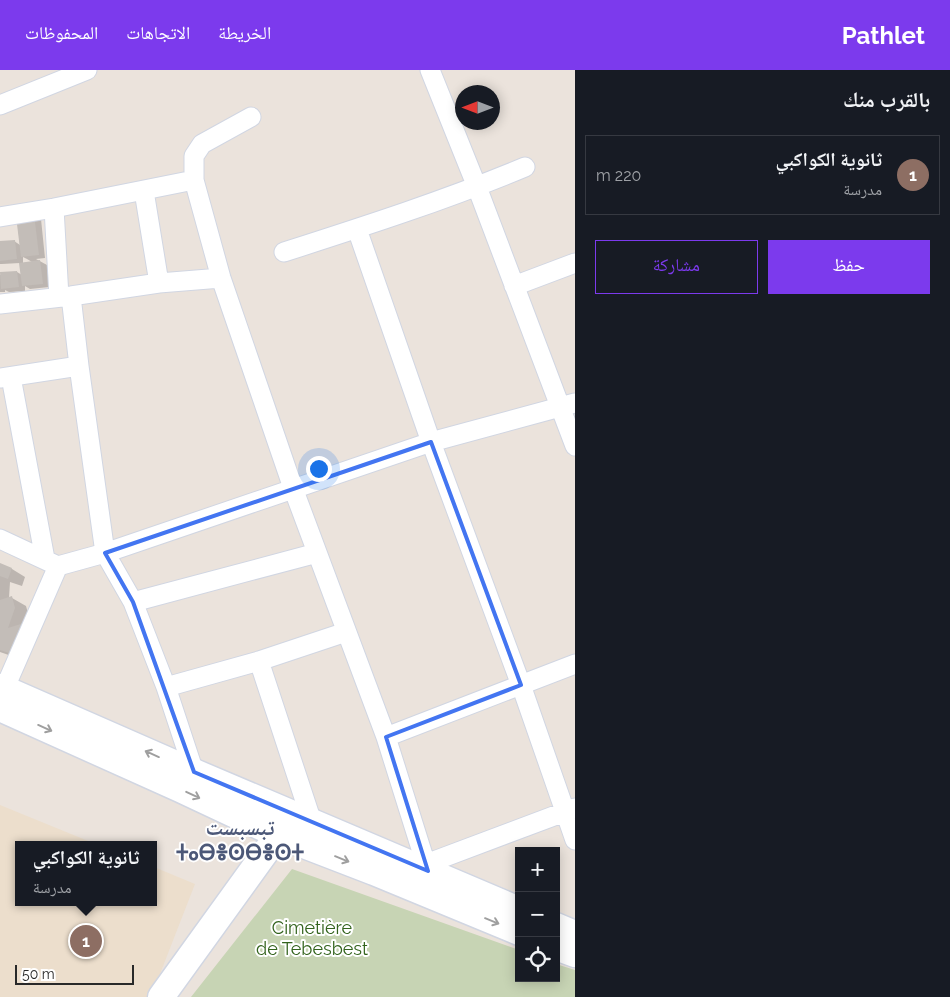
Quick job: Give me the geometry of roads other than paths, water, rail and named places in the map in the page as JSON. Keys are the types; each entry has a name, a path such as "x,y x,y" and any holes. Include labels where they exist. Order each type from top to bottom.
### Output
{"main road":[{"path":"1,696 194,772 282,824 303,844 515,930"},
{"path":"1,696 180,789 282,824 312,822 427,867 515,908"},
{"path":"161,997 282,824"},
{"path":"560,928 575,934"},
{"path":"560,948 575,954"}],"street":[{"path":"0,104 87,70"},
{"path":"430,70 514,286 567,405 575,446"},
{"path":"251,117 202,144 194,156 194,180 221,278 293,488 386,737 427,867 570,810"},
{"path":"284,252 477,187 525,167"},
{"path":"0,216 54,208 194,180"},
{"path":"144,191 159,283"},
{"path":"54,208 65,297 79,366 104,553 133,602 166,687 194,772"},
{"path":"356,229 431,442 521,685 570,810 575,840"},
{"path":"514,286 575,263"},
{"path":"0,304 65,297 159,283 221,278"},
{"path":"1,696 51,563 5,377 79,366"},
{"path":"0,539 51,563 104,553 431,442 567,405"},
{"path":"133,602 317,553"},
{"path":"166,687 259,661 346,632"},
{"path":"259,661 312,822"},
{"path":"386,737 575,664"}],"place":[{"name":"ثانوية الكواكبي","path":"86,941"}],"district":[{"name":"تبسبست ⵜⴰⴱⴻⵙⴱⴻⵙⵜ","path":"240,840"}],"park label":[{"name":"Cimetière de Tebesbest","path":"312,938"}]}
